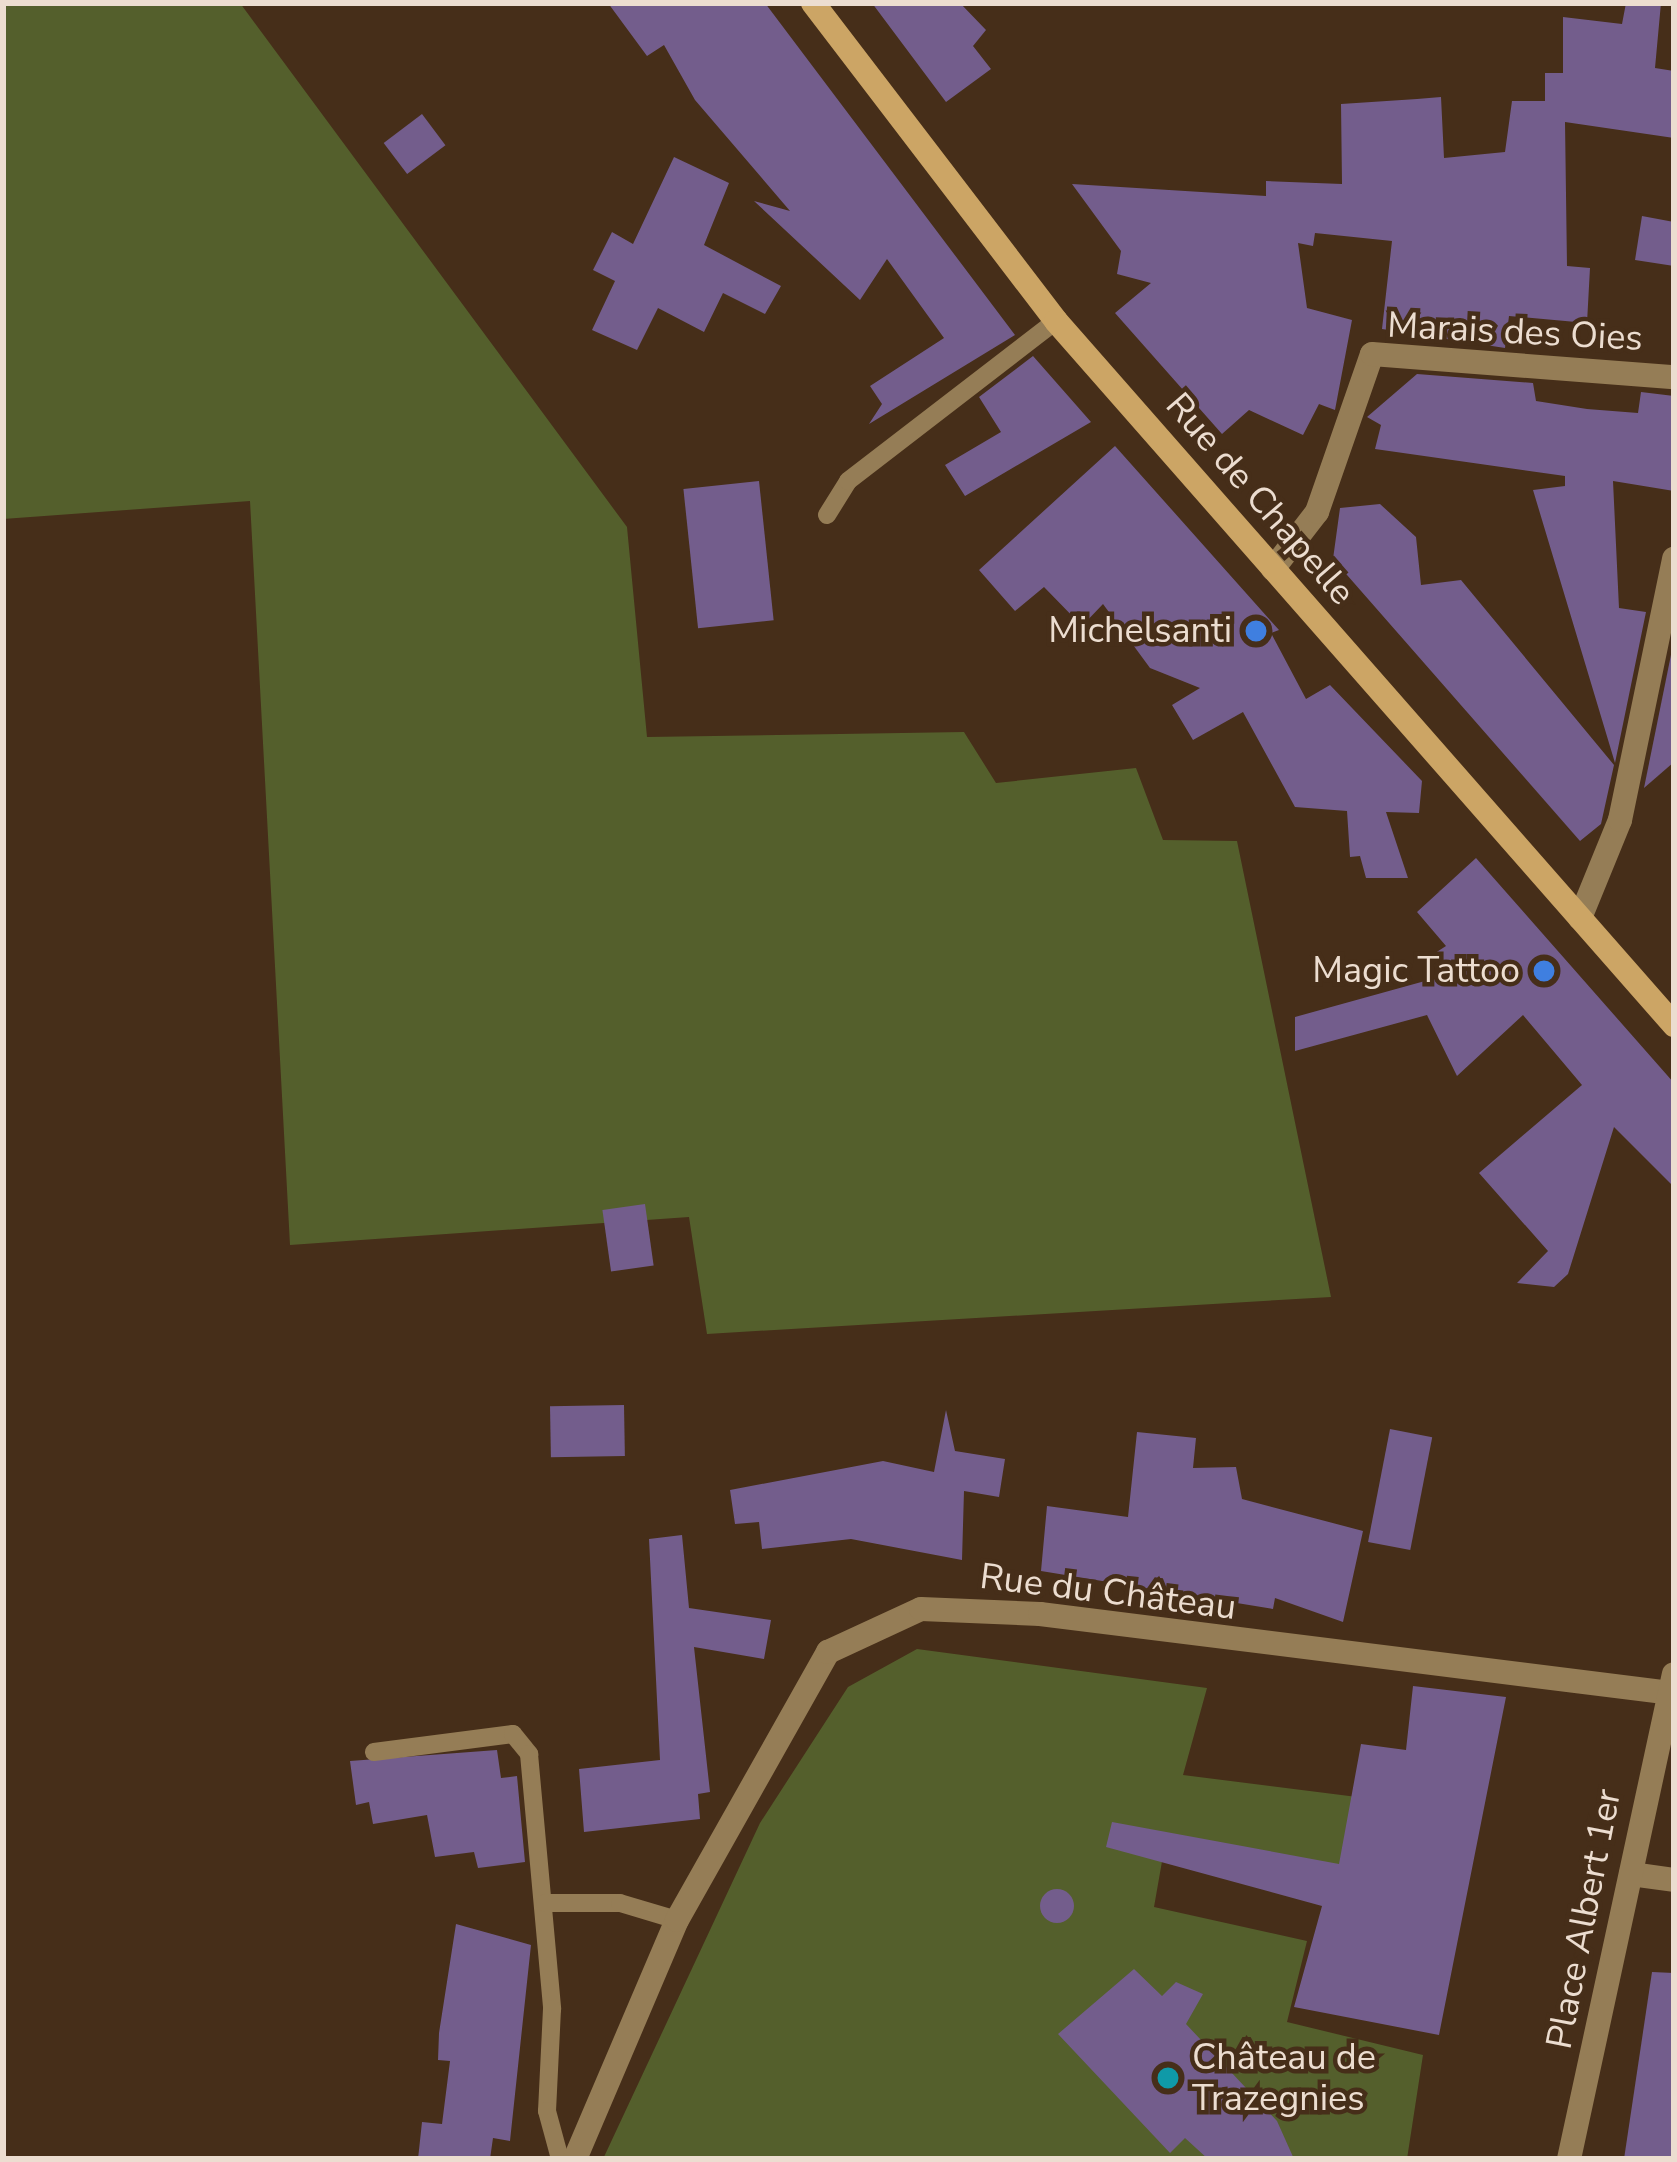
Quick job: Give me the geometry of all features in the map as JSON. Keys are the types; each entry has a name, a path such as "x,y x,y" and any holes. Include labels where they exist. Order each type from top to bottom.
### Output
{"main road":[{"name":"Rue de Chapelle","path":"813,3 1056,321 1674,1025"}],"street":[{"name":"Marais des Oies","path":"1273,569 1317,512 1372,354 1674,377"},
{"path":"1580,918 1621,820 1674,559"},
{"name":"Rue du Château","path":"575,2159 676,1920 828,1652 922,1610 1040,1613 1669,1683"},
{"name":"Place Albert 1er","path":"1569,2159 1669,1683"},
{"path":"1631,1874 1674,1880"}],"lane":[{"path":"827,515 848,481 1056,321"},
{"path":"374,1752 513,1734 529,1754 545,1904 547,2111 560,2159"},
{"path":"545,1904 620,1903 676,1920"}],"green space":[{"path":"3,3 240,3 627,527 647,737 964,732 996,783 1136,768 1163,840 1237,841 1331,1297 707,1334 689,1217 290,1245 250,501 3,519"},
{"path":"917,1649 1207,1688 1183,1775 1365,1798 1348,1872 1167,1833 1154,1907 1307,1941 1287,2022 1423,2055 1407,2159 603,2159 760,1823 848,1687"}],"building":[{"path":"608,3 765,3 1015,335 869,424 882,404 870,386 944,338 887,259 860,300 754,201 790,211 695,100 664,45 647,56"},
{"path":"872,3 960,3 986,30 973,46 991,69 946,102"},
{"path":"1626,3 1661,3 1655,68 1674,71 1674,138 1565,122 1567,266 1590,268 1587,323 1509,316 1505,348 1382,329 1392,241 1315,233 1313,246 1298,243 1307,308 1352,320 1335,410 1319,404 1303,435 1249,410 1222,434 1115,313 1151,283 1117,274 1121,251 1072,184 1266,196 1266,181 1342,184 1341,104 1441,97 1444,158 1505,152 1512,101 1545,101 1545,73 1563,73 1563,17 1622,24"},
{"path":"422,114 445,145 407,174 384,143"},
{"path":"674,157 729,183 704,245 781,286 765,314 723,293 704,332 658,308 637,350 592,330 615,281 593,270 612,232 633,244"},
{"path":"1642,216 1674,222 1674,266 1635,260"},
{"path":"1033,356 1091,422 965,496 945,465 1001,432 979,397"},
{"path":"1417,374 1533,383 1536,401 1587,409 1638,413 1641,392 1674,396 1674,491 1613,481 1619,608 1646,612 1615,763 1533,490 1565,486 1565,476 1375,449 1381,425 1367,417"},
{"path":"1115,446 1279,630 1271,633 1306,699 1330,685 1422,781 1419,813 1386,812 1408,878 1366,878 1360,856 1350,857 1347,811 1295,807 1243,712 1193,740 1172,705 1200,688 1150,668 1103,604 1082,626 1044,587 1015,611 979,570"},
{"path":"759,481 774,620 698,628 683,489"},
{"path":"1380,504 1416,537 1421,585 1461,580 1614,765 1601,824 1580,841 1333,559 1340,508"},
{"path":"1674,640 1674,762 1644,788"},
{"path":"1476,858 1674,1083 1674,1187 1614,1127 1568,1274 1554,1287 1517,1283 1548,1251 1479,1173 1582,1085 1523,1015 1457,1076 1427,1015 1295,1051 1295,1017 1443,976 1432,955 1446,946 1417,912"},
{"path":"645,1204 654,1265 611,1271 602,1210"},
{"path":"624,1405 625,1456 551,1457 550,1406"},
{"path":"946,1410 955,1451 1005,1459 999,1497 964,1491 962,1560 851,1539 762,1549 759,1522 735,1524 730,1490 883,1461 934,1472"},
{"path":"1390,1429 1432,1437 1410,1550 1368,1542"},
{"path":"1137,1432 1196,1438 1193,1468 1236,1467 1242,1499 1363,1531 1343,1622 1275,1598 1273,1609 1041,1571 1047,1506 1128,1517"},
{"path":"682,1535 689,1608 771,1620 764,1659 694,1647 710,1792 698,1794 700,1819 584,1832 579,1769 660,1760 649,1539"},
{"path":"1413,1686 1506,1697 1439,2035 1294,2007 1322,1906 1106,1847 1112,1822 1339,1864 1361,1744 1406,1750"},
{"path":"497,1750 501,1778 517,1776 525,1862 478,1868 474,1852 435,1857 427,1815 373,1824 369,1802 356,1805 350,1761"},
{"path":"1057,1889 1069,1894 1074,1906 1069,1918 1057,1923 1045,1918 1040,1906 1045,1894"},
{"path":"456,1924 531,1945 510,2141 493,2138 490,2159 418,2159 422,2122 442,2124 450,2061 438,2060 439,2033"},
{"name":"Château de Trazegnies","path":"1134,1969 1162,1996 1176,1982 1203,1994 1186,2024 1277,2121 1294,2159 1208,2159 1185,2138 1170,2153 1058,2034"},
{"path":"1652,1972 1674,1973 1674,2159 1624,2159"}],"place":[{"name":"Michelsanti","path":"1256,631"},
{"name":"Magic Tattoo","path":"1544,971"},
{"name":"Château de Trazegnies","path":"1168,2078"}]}
